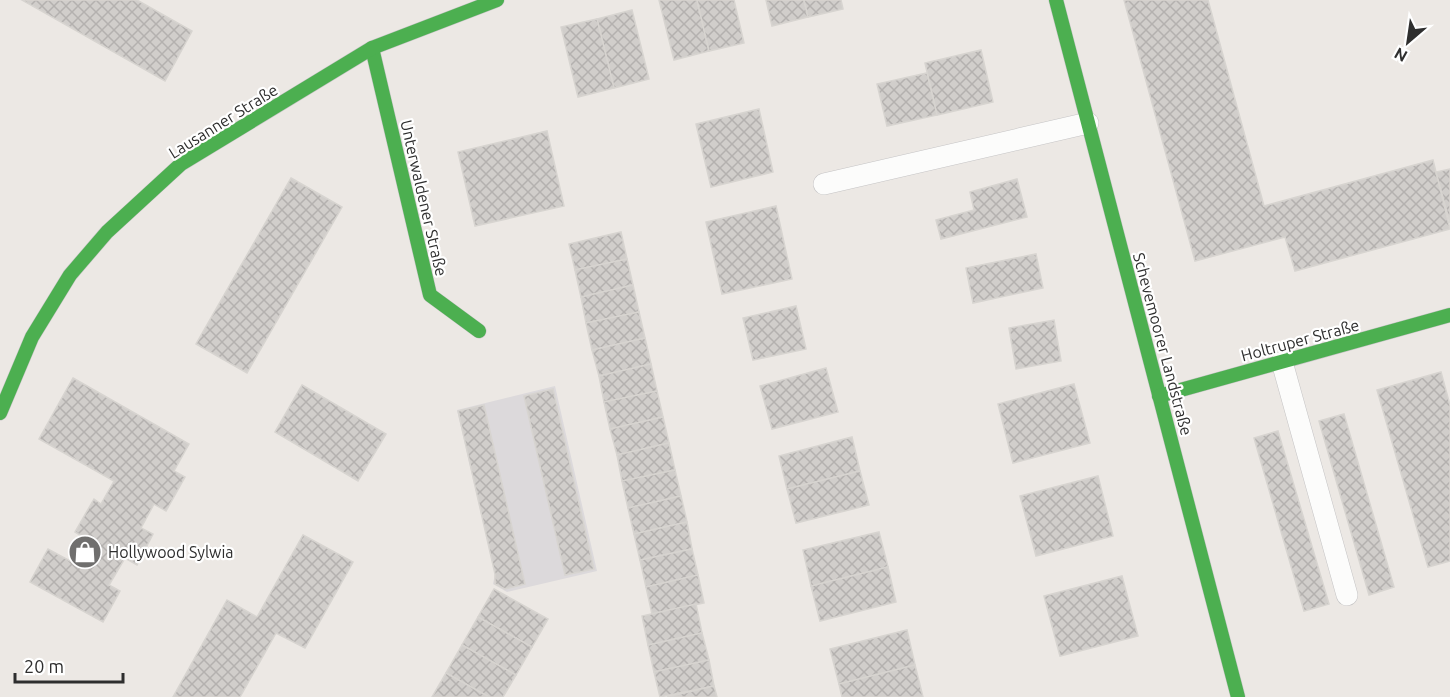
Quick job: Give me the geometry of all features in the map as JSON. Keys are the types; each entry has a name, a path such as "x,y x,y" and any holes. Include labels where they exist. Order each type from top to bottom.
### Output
{"street":[{"name":"Lausanner Straße","path":"0,413 32,337 70,275 107,232 181,164 372,48 497,0"},
{"name":"Schevemoorer Landstraße","path":"1056,0 1238,697"},
{"name":"Unterwaldener Straße","path":"372,48 430,295 479,331"},
{"name":"Holtruper Straße","path":"1159,396 1450,315"}],"lane":[{"path":"824,184 1088,123"},
{"path":"1282,362 1347,595"}],"shaded area":[{"path":"555,386 597,571 507,592 493,584 495,574 457,410"}],"building":[{"path":"22,0 137,0 192,31 165,81"},
{"path":"659,0 697,0 709,51 674,60"},
{"path":"697,0 734,0 744,43 709,51"},
{"path":"766,0 804,0 808,17 772,26"},
{"path":"804,0 841,0 843,9 808,17"},
{"path":"1124,0 1208,0 1264,206 1433,160 1450,229 1295,271 1285,237 1195,261"},
{"path":"632,10 649,79 614,88 597,19"},
{"path":"597,19 614,88 578,97 561,27"},
{"path":"981,50 993,102 937,115 925,63"},
{"path":"927,73 937,115 887,126 877,84"},
{"path":"759,109 773,172 711,187 696,124"},
{"path":"547,131 564,206 475,226 458,152"},
{"path":"1450,169 1450,223 1436,172"},
{"path":"291,178 342,207 247,373 196,344"},
{"path":"1017,179 1027,217 941,239 936,220 974,210 970,192"},
{"path":"776,206 792,279 722,294 706,222"},
{"path":"621,232 627,259 575,270 569,244"},
{"path":"1036,254 1043,288 973,303 966,268"},
{"path":"627,259 633,285 581,297 575,270"},
{"path":"633,285 639,312 586,323 581,297"},
{"path":"796,306 806,349 753,360 743,318"},
{"path":"639,312 645,338 592,350 586,323"},
{"path":"1054,320 1061,361 1016,369 1009,328"},
{"path":"645,338 651,364 599,376 592,350"},
{"path":"651,364 657,391 604,402 599,376"},
{"path":"826,368 838,412 772,429 760,386"},
{"path":"1441,372 1450,405 1450,561 1428,567 1377,390"},
{"path":"73,378 189,444 174,471 185,477 166,511 154,504 141,528 153,534 137,565 125,558 109,585 120,591 103,622 30,582 48,549 70,561 83,537 75,532 94,499 101,504 114,481 39,439"},
{"path":"1074,384 1090,443 1013,463 998,404"},
{"path":"302,385 386,434 358,481 275,432"},
{"path":"553,389 594,569 565,575 524,396"},
{"path":"657,391 663,417 610,429 604,402"},
{"path":"484,405 525,584 505,589 495,584 495,574 458,411"},
{"path":"1344,414 1394,587 1369,595 1319,421"},
{"path":"663,417 669,443 617,455 610,429"},
{"path":"1278,431 1329,604 1304,611 1254,438"},
{"path":"852,437 860,471 787,489 779,456"},
{"path":"669,443 675,470 622,481 617,455"},
{"path":"675,470 681,496 628,508 622,481"},
{"path":"860,471 869,505 796,523 787,489"},
{"path":"1098,476 1113,536 1036,556 1020,496"},
{"path":"681,496 687,522 634,534 628,508"},
{"path":"687,522 692,549 640,560 634,534"},
{"path":"879,532 888,567 811,586 803,550"},
{"path":"303,535 353,562 305,648 276,633 240,697 173,697 227,600 257,617"},
{"path":"692,549 698,575 646,587 640,560"},
{"path":"888,567 896,602 820,621 811,586"},
{"path":"698,575 704,603 652,614 646,587"},
{"path":"1122,576 1138,636 1060,656 1044,596"},
{"path":"494,589 548,619 532,647 478,617"},
{"path":"696,604 702,633 648,645 642,616"},
{"path":"478,617 532,647 516,675 462,645"},
{"path":"907,630 915,665 839,684 830,649"},
{"path":"702,633 709,660 654,672 648,645"},
{"path":"462,645 516,675 503,697 489,697 446,673"},
{"path":"709,660 714,686 660,697 654,672"},
{"path":"915,665 923,697 842,697 839,684"},
{"path":"446,673 489,697 432,697"},
{"path":"714,686 717,697 667,697"}],"traffic: fast":[{"path":"0,413 32,337 70,275 107,232 181,164 372,48 497,0"},
{"path":"1056,0 1238,697"},
{"path":"372,48 430,295 479,331"},
{"path":"1159,396 1450,315"}],"place":[{"name":"Hollywood Sylwia","path":"85,552"}]}
